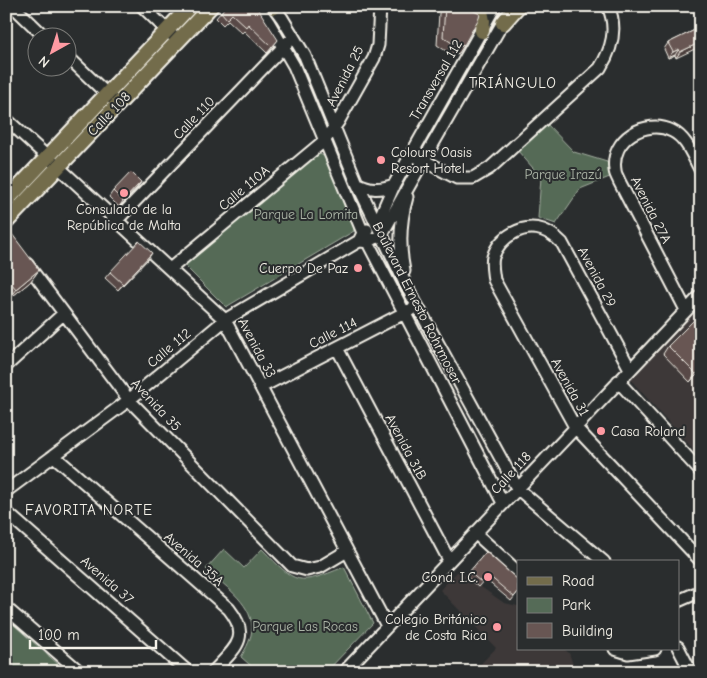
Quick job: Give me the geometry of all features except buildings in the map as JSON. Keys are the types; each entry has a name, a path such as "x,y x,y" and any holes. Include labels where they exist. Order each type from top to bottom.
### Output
{"main road":[{"name":"Calle 108","path":"6,201 190,6"},
{"name":"Calle 108","path":"6,222 211,6"},
{"path":"480,6 483,20 482,31"},
{"path":"503,23 518,6"}],"street":[{"path":"13,6 36,28"},
{"path":"142,6 178,40"},
{"name":"Boulevard Ernesto Rohrmoser","path":"257,6 284,46 305,92 363,239 405,313 503,503"},
{"name":"Boulevard Ernesto Rohrmoser","path":"273,6 294,36 304,56 357,183 406,285 517,488"},
{"name":"Avenida 25","path":"334,128 374,58 378,45 380,6"},
{"name":"Transversal 112","path":"380,229 394,185 495,6"},
{"name":"Transversal 112","path":"380,229 412,179 503,23 511,6"},
{"path":"411,154 458,178 473,178 490,168 600,68 610,53 614,30 608,6"},
{"name":"Calle 110","path":"117,220 294,36"},
{"path":"78,66 118,105"},
{"name":"Avenida 33","path":"6,118 225,320 387,626"},
{"name":"Avenida 27A","path":"686,310 623,190 615,170 616,156 627,136 642,129 655,126 672,131 683,140 701,171"},
{"name":"Calle 110A","path":"170,269 324,141 334,128"},
{"path":"406,285 402,263 402,220 412,179"},
{"path":"357,183 375,189 394,185"},
{"name":"Calle 112","path":"6,491 129,400 225,320 380,229"},
{"name":"Avenida 29","path":"517,230 541,229 552,234 562,243 630,369"},
{"name":"Avenida 31","path":"517,230 498,246 493,257 494,280 575,428 701,561"},
{"name":"Avenida 35","path":"18,252 129,400 292,566 307,570 320,567 347,552"},
{"name":"Calle 118","path":"344,672 701,295"},
{"name":"Calle 114","path":"261,387 418,306"},
{"path":"6,366 64,314"},
{"name":"Avenida 31B","path":"337,348 449,560"},
{"path":"618,381 701,472"},
{"name":"Avenida 35A","path":"54,456 229,609 238,621 241,631 239,641 233,651 214,672"},
{"path":"517,488 602,560"},
{"name":"Avenida 37","path":"6,512 188,672"},
{"path":"475,533 517,571"},
{"path":"680,600 701,591"},
{"path":"6,608 80,672"},
{"path":"618,650 628,653 648,650"},
{"path":"680,650 691,672"}],"shaded area":[{"path":"701,301 701,458 629,378"},
{"name":"Colegio Británico de Costa Rica","path":"458,571 504,603 517,606 517,650 565,650 569,653 574,668 571,672 473,672 496,648 440,590"}],"green space":[{"name":"Parque Irazú","path":"545,122 574,152 607,162 612,176 580,189 556,224 538,218 541,177 517,150"},
{"name":"Parque La Lomita","path":"317,153 324,156 354,226 354,231 226,307 184,265 184,261 241,218"},
{"name":"Parque Las Rocas","path":"224,549 244,568 262,549 283,570 298,579 316,577 344,567 373,623 326,672 258,672 241,657 252,631 247,610 235,594 206,569"},
{"path":"6,618 67,672 6,672"}],"place":[{"name":"Colours Oasis Resort Hotel","path":"381,160"},
{"name":"Consulado de la República de Malta","path":"124,193"},
{"name":"Cuerpo De Paz","path":"358,268"},
{"name":"Casa Roland","path":"601,431"},
{"name":"Cond. I.C.","path":"488,577"},
{"name":"Colegio Británico de Costa Rica","path":"497,627"}],"district":[{"name":"TRIÁNGULO","path":"513,83"},
{"name":"FAVORITA NORTE","path":"89,510"}]}
